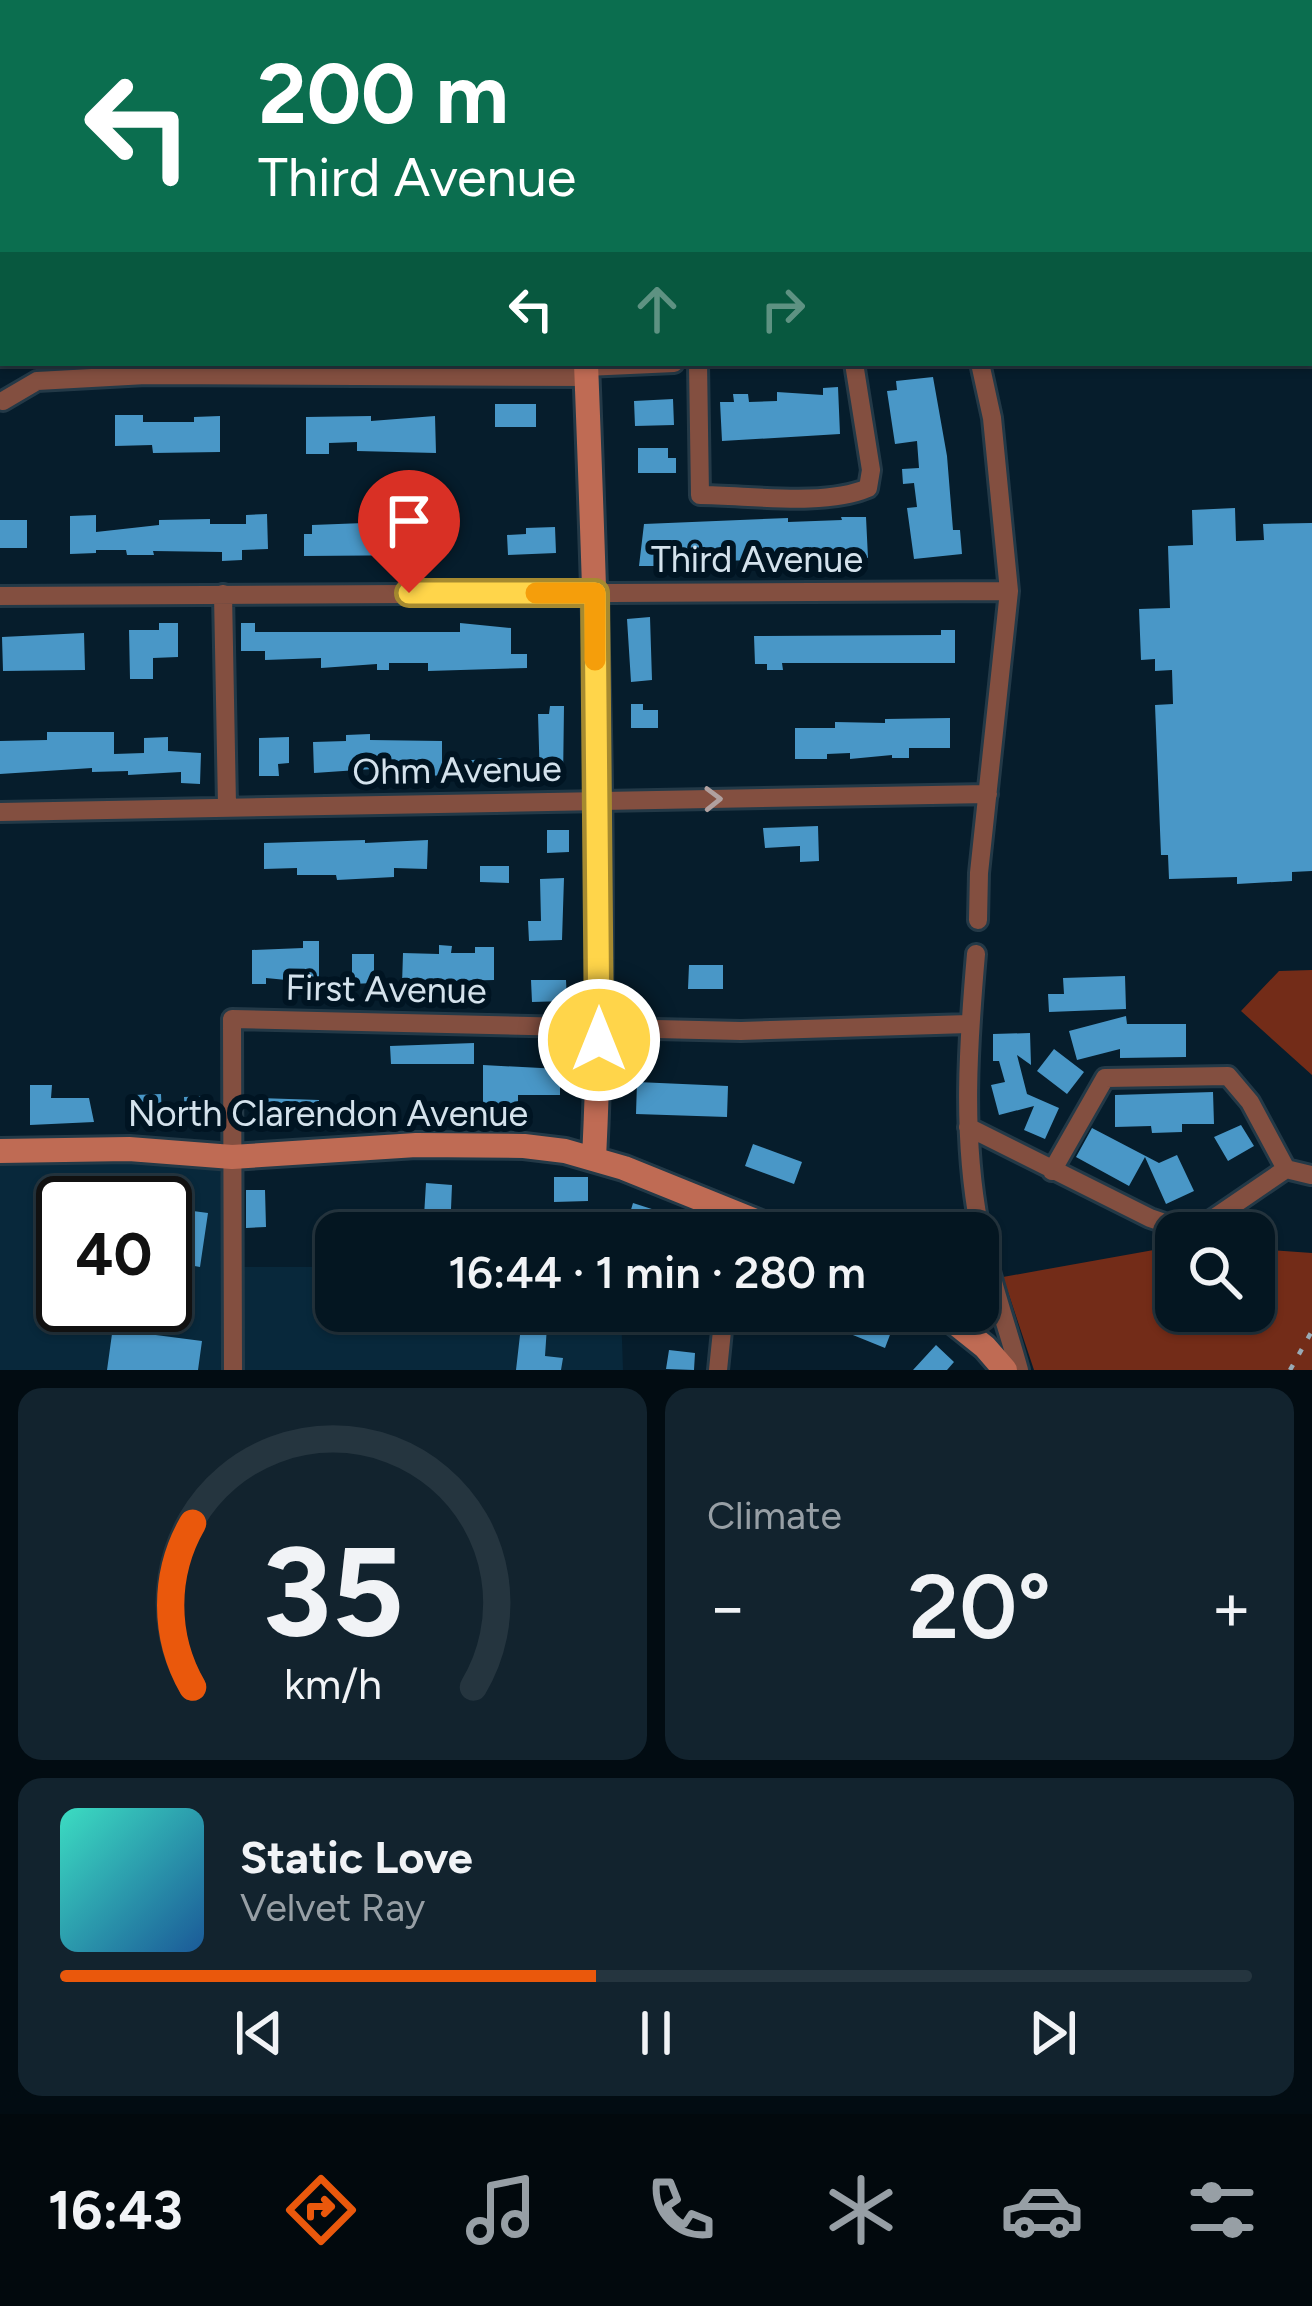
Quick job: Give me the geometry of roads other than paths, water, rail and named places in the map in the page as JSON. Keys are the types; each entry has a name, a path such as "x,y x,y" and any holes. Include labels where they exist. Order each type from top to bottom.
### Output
{"street":[{"path":"2,401 37,381 146,369 630,366"},
{"path":"698,366 700,495 829,496 868,488 872,470 855,366"},
{"path":"978,920 1009,591 992,418 981,366"},
{"path":"586,369 595,593 599,1027 594,1159"},
{"name":"Third Avenue","path":"2,596 1009,591"},
{"path":"223,594 227,805"},
{"name":"Ohm Avenue","path":"0,812 988,794"},
{"path":"976,954 969,1024 968,1127 979,1226 1019,1370"},
{"name":"First Avenue","path":"232,1157 232,1018 777,1031 969,1024"},
{"path":"1052,1171 1105,1078 1228,1076 1250,1102 1286,1168 1311,1175"},
{"path":"968,1127 1150,1218 1182,1228 1204,1225 1286,1168"},
{"name":"North Clarendon Avenue","path":"0,1151 129,1149 232,1157 416,1145 565,1151 594,1159 710,1212"},
{"path":"232,1157 233,1370"},
{"path":"718,1370 722,1332"},
{"path":"966,1332 1005,1370"}],"railway":[{"path":"1290,1370 1312,1331"}]}
